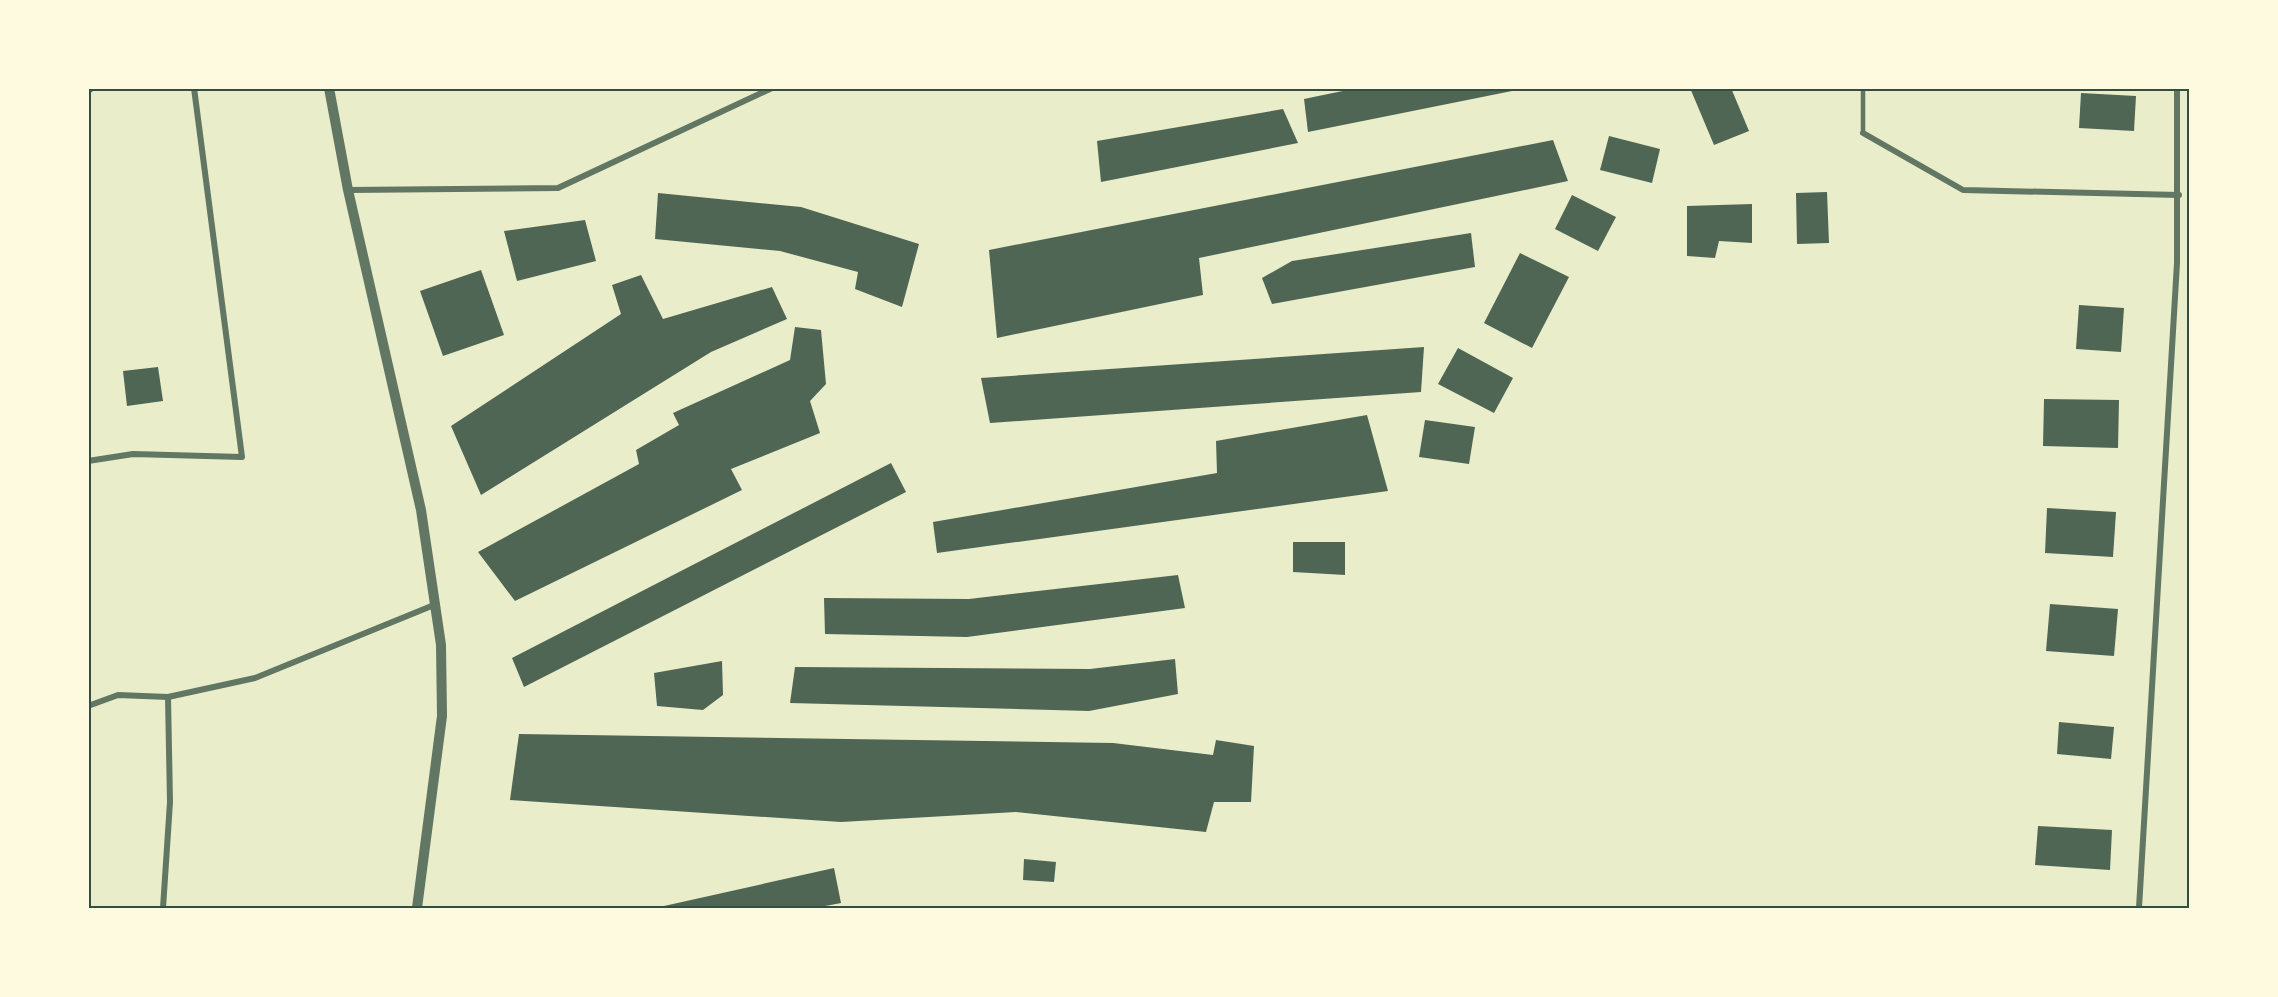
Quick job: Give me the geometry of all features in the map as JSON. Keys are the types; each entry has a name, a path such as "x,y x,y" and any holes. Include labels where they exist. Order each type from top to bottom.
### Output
{"street":[{"path":"88,91 93,88"},
{"path":"88,461 133,454 242,457 194,88"},
{"path":"328,88 348,190 422,510 441,645 442,716 417,909"},
{"path":"348,190 558,188 772,88"},
{"path":"2139,909 2179,195 2177,88"},
{"path":"1863,133 1963,190 2179,195"},
{"path":"88,706 118,695 168,697 255,678 434,605"},
{"path":"163,909 170,802 168,697"}],"lane":[{"path":"1863,88 1863,133"}],"building":[{"path":"1357,88 1517,88 1517,90 1308,132 1304,99"},
{"path":"1690,88 1731,88 1749,131 1714,145"},
{"path":"2081,93 2136,96 2134,131 2079,128"},
{"path":"1283,109 1298,143 1101,182 1097,141"},
{"path":"1609,136 1660,149 1652,183 1600,170"},
{"path":"1553,140 1568,181 1199,258 1203,295 997,338 989,250"},
{"path":"1827,192 1829,243 1797,244 1796,193"},
{"path":"658,193 801,207 919,244 902,307 855,289 858,272 780,251 655,239"},
{"path":"1572,195 1616,217 1598,251 1555,229"},
{"path":"1752,204 1752,243 1719,241 1715,258 1687,256 1687,206"},
{"path":"585,220 596,261 517,281 504,231"},
{"path":"1471,233 1475,267 1272,304 1262,278 1292,261"},
{"path":"1520,253 1569,277 1532,348 1484,323"},
{"path":"481,270 504,335 443,356 420,291"},
{"path":"641,275 663,319 772,287 787,319 711,352 481,495 451,426 621,314 612,285"},
{"path":"2079,305 2124,308 2121,352 2076,349"},
{"path":"795,327 821,330 826,384 810,401 820,433 731,469 742,490 515,601 478,552 639,464 636,450 679,425 673,413 790,360"},
{"path":"1424,347 1421,392 990,423 981,378"},
{"path":"1458,348 1513,378 1494,413 1438,384"},
{"path":"158,367 163,401 127,406 123,371"},
{"path":"2044,399 2119,400 2118,448 2043,446"},
{"path":"1367,415 1388,491 937,553 933,522 1217,473 1216,441"},
{"path":"1425,420 1475,427 1469,464 1419,457"},
{"path":"891,463 906,492 524,687 512,658"},
{"path":"2047,508 2116,512 2113,557 2045,553"},
{"path":"1293,542 1345,542 1345,575 1293,572"},
{"path":"1178,575 1185,608 967,637 825,634 824,598 969,599"},
{"path":"2050,604 2118,609 2114,656 2046,651"},
{"path":"1175,659 1178,694 1089,711 790,703 795,667 1090,669"},
{"path":"722,661 723,695 703,710 657,706 654,673"},
{"path":"2059,722 2114,727 2111,759 2057,754"},
{"path":"519,734 1113,743 1213,755 1216,740 1254,746 1251,802 1214,802 1206,832 1016,812 841,822 510,800"},
{"path":"2038,826 2112,830 2110,870 2035,865"},
{"path":"1024,859 1056,862 1054,882 1023,880"},
{"path":"834,868 841,903 815,908 655,908"}]}
